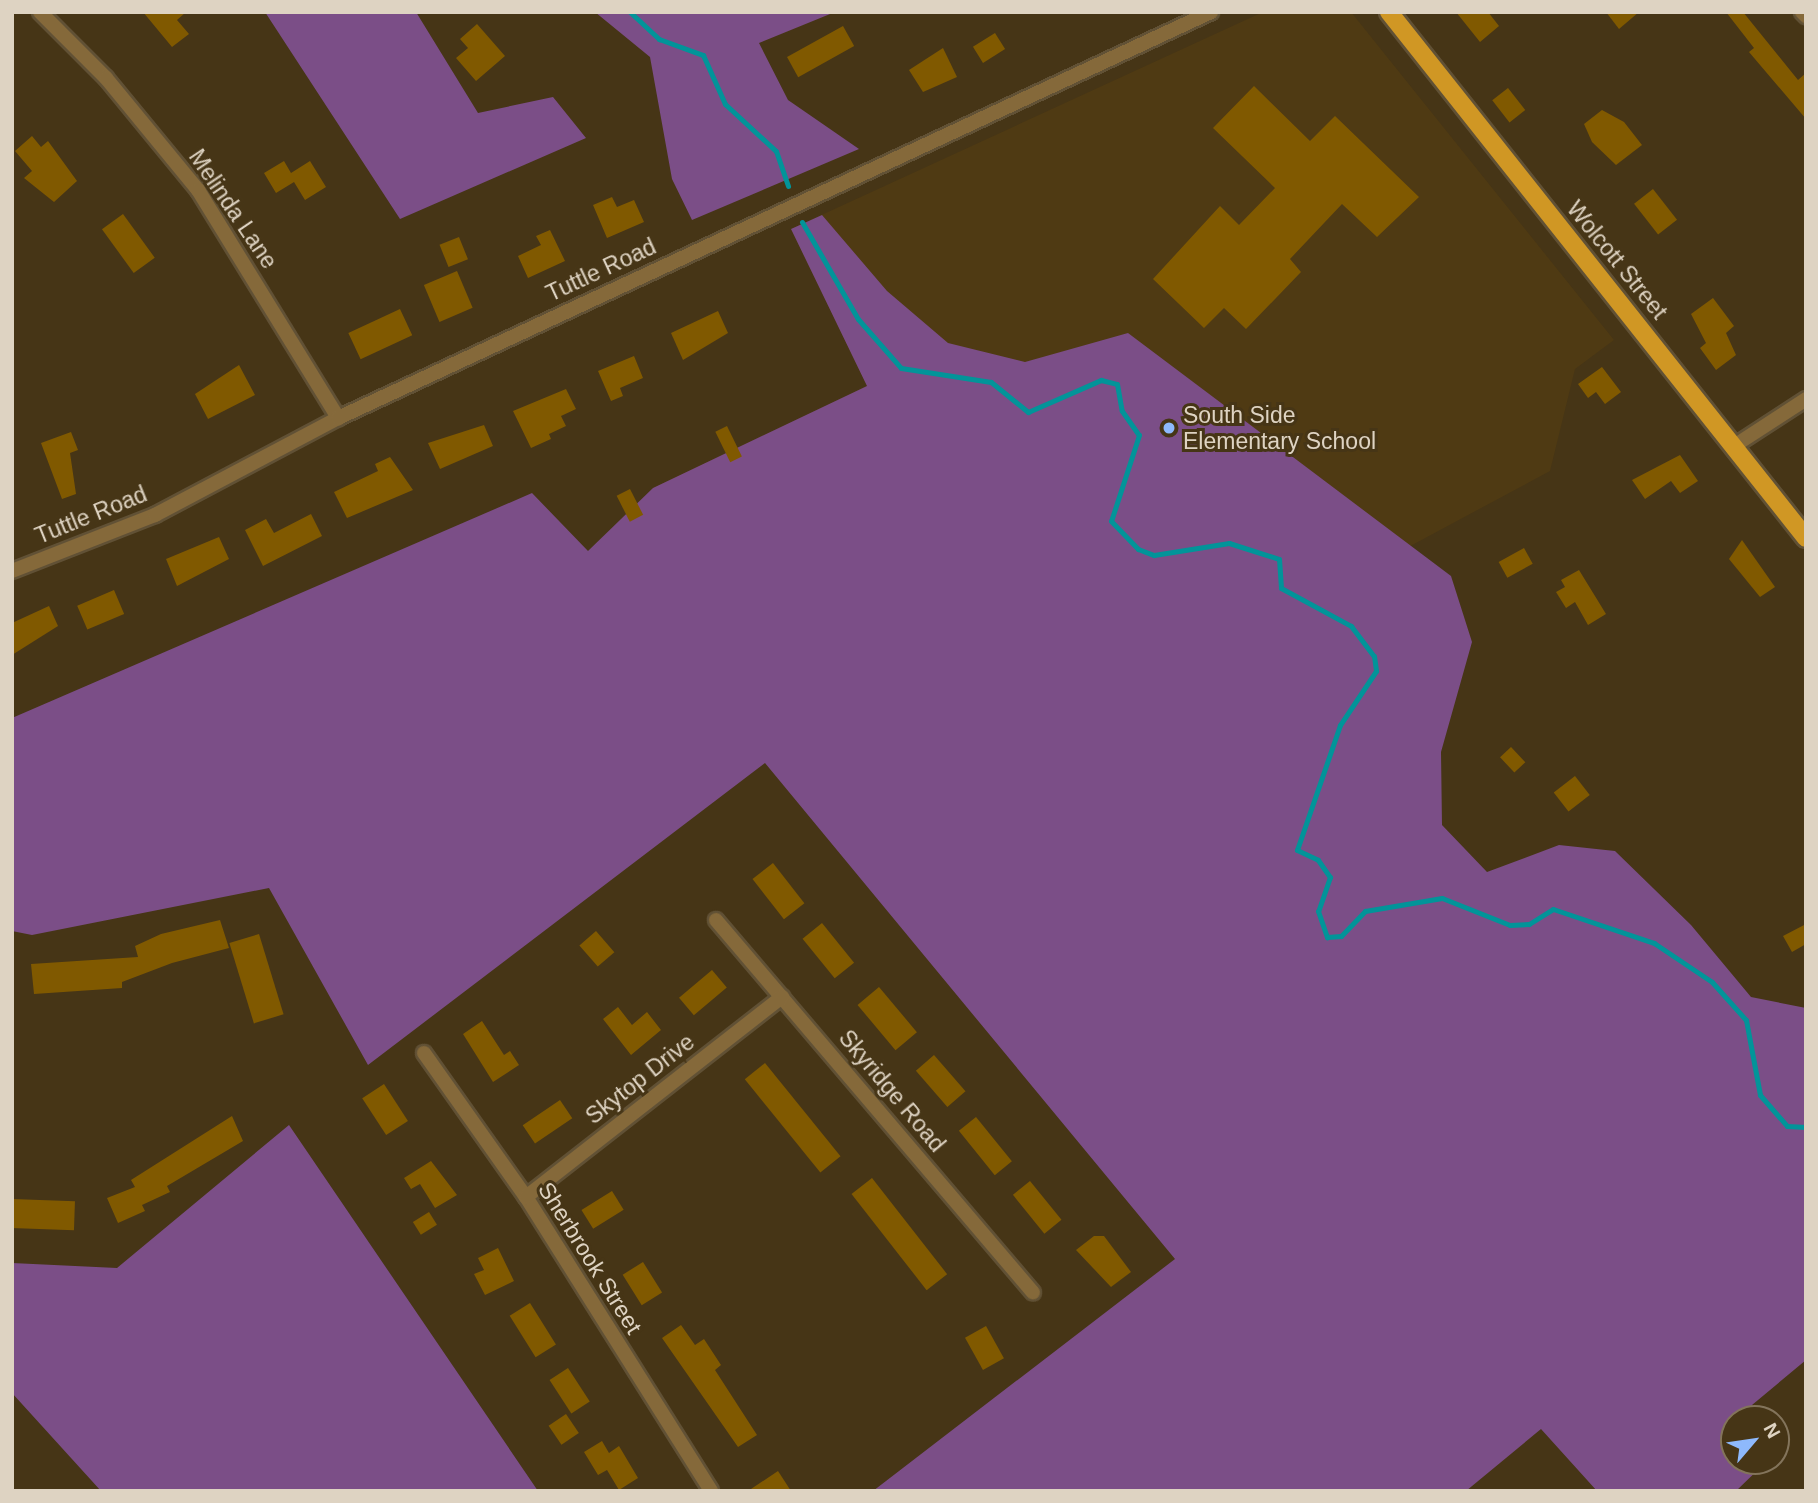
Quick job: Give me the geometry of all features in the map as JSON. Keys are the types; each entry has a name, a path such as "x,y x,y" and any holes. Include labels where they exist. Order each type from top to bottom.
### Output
{"main road":[{"name":"Wolcott Street","path":"1389,12 1806,538"}],"street":[{"name":"Melinda Lane","path":"40,12 106,78 198,190 338,418"},
{"name":"Tuttle Road","path":"12,571 155,515 338,418 1211,12"},
{"path":"1802,12 1806,16"},
{"path":"1734,446 1806,399"},
{"name":"Skyridge Road","path":"716,920 1033,1292"},
{"name":"Skytop Drive","path":"526,1197 782,997"},
{"name":"Sherbrook Street","path":"424,1054 526,1197 711,1491"}],"shaded area":[{"path":"265,12 416,12 478,113 553,97 586,138 400,219"},
{"path":"595,12 835,12 759,43 788,100 859,149 692,220 672,179 650,57"},
{"name":"South Side Elementary School","path":"1263,12 1351,12 1614,340 1575,369 1550,471 1375,565 653,488 867,386 791,229"},
{"path":"822,215 887,291 948,343 1025,362 1128,333 1451,576 1472,642 1441,752 1442,825 1487,872 1559,845 1615,851 1691,925 1751,997 1806,1008 1806,1360 1752,1405 1720,1405 1720,1475 1753,1475 1736,1491 1597,1491 1541,1429 1466,1491 873,1491 1175,1259 765,763 368,1065 269,888 32,935 12,931 12,718 532,493 588,551 653,488 867,386 791,229"},
{"path":"289,1125 538,1491 101,1491 12,1393 12,1263 117,1268"}],"building":[{"path":"143,12 186,12 177,20 189,34 172,47"},
{"path":"1456,12 1488,12 1499,26 1480,42"},
{"path":"1606,12 1639,12 1619,29"},
{"path":"1726,12 1743,12 1798,80 1806,73 1806,119 1749,52 1754,48"},
{"path":"477,24 505,56 476,81 456,58 468,48 460,39"},
{"path":"843,26 854,46 798,77 787,57"},
{"path":"995,33 1005,49 983,63 973,47"},
{"path":"943,48 957,77 923,92 909,70"},
{"path":"1254,86 1310,141 1335,116 1419,197 1377,237 1342,204 1290,259 1301,272 1246,329 1224,308 1204,328 1153,279 1220,206 1239,225 1275,188 1213,128"},
{"path":"1508,88 1525,110 1509,122 1492,100"},
{"path":"1602,110 1624,122 1642,145 1616,165 1592,142 1584,124"},
{"path":"32,136 41,147 48,141 77,181 54,202 24,178 32,171 15,151"},
{"path":"284,161 291,173 310,161 326,187 305,200 294,182 276,193 264,173"},
{"path":"1653,189 1677,220 1658,235 1634,204"},
{"path":"612,197 617,207 634,200 644,222 607,238 593,205"},
{"path":"123,214 155,258 134,273 102,229"},
{"path":"550,230 565,261 528,278 518,256 541,245 536,236"},
{"path":"459,237 468,259 449,267 440,245"},
{"path":"457,271 473,308 439,322 424,285"},
{"path":"1713,298 1734,326 1726,333 1736,355 1716,370 1700,348 1706,343 1691,314"},
{"path":"400,309 412,335 361,359 348,333"},
{"path":"718,311 728,333 683,360 671,333"},
{"path":"634,356 643,378 620,388 623,396 611,401 598,371"},
{"path":"239,365 255,395 208,419 195,394"},
{"path":"1602,367 1621,392 1605,404 1596,392 1588,398 1578,384"},
{"path":"566,389 576,409 561,416 566,426 549,434 551,439 531,448 513,411"},
{"path":"484,425 493,446 440,469 428,443"},
{"path":"727,426 742,457 730,462 715,432"},
{"path":"71,432 78,450 70,453 76,494 62,499 41,443"},
{"path":"1680,455 1698,481 1680,493 1671,481 1645,499 1632,480"},
{"path":"390,457 413,490 347,518 334,492 378,471 375,464"},
{"path":"630,489 643,515 630,522 617,496"},
{"path":"311,514 322,536 263,566 245,530 266,519 274,533"},
{"path":"219,537 229,559 177,586 166,559"},
{"path":"1742,540 1775,587 1760,597 1729,559"},
{"path":"1524,548 1533,564 1507,578 1499,562"},
{"path":"1579,570 1606,614 1588,625 1575,602 1566,608 1556,592 1565,587 1561,580"},
{"path":"114,590 124,614 87,630 77,606"},
{"path":"49,606 58,626 12,655 12,623"},
{"path":"1511,747 1525,762 1514,773 1500,757"},
{"path":"1575,776 1590,795 1568,812 1554,793"},
{"path":"773,863 804,903 784,919 753,879"},
{"path":"220,920 229,948 172,963 122,982 122,988 34,994 31,964 138,957 135,946 161,934"},
{"path":"822,923 854,963 835,978 803,939"},
{"path":"1806,924 1806,944 1792,952 1783,936"},
{"path":"596,931 614,952 598,967 579,945"},
{"path":"259,934 284,1014 254,1023 229,943"},
{"path":"712,970 727,988 694,1015 679,998"},
{"path":"879,987 917,1032 895,1050 858,1005"},
{"path":"618,1007 632,1025 647,1012 661,1030 631,1055 603,1019"},
{"path":"482,1021 504,1055 510,1051 519,1065 493,1082 463,1034"},
{"path":"934,1055 965,1091 947,1107 916,1071"},
{"path":"765,1063 841,1156 820,1173 745,1079"},
{"path":"384,1084 408,1121 386,1135 362,1098"},
{"path":"560,1100 572,1118 535,1143 523,1125"},
{"path":"232,1116 243,1141 167,1186 170,1192 142,1205 145,1211 118,1223 107,1198 135,1187 131,1180"},
{"path":"976,1117 1012,1161 995,1175 959,1131"},
{"path":"431,1161 457,1195 435,1208 420,1184 411,1189 404,1178"},
{"path":"872,1178 947,1274 927,1290 852,1194"},
{"path":"1030,1181 1061,1220 1044,1234 1013,1195"},
{"path":"612,1191 624,1210 593,1229 581,1210"},
{"path":"12,1199 75,1201 74,1230 12,1228"},
{"path":"429,1212 437,1225 421,1235 413,1222"},
{"path":"1094,1236 1104,1236 1131,1272 1111,1287 1076,1250"},
{"path":"498,1248 514,1281 485,1295 474,1274 484,1270 478,1258"},
{"path":"643,1262 662,1293 642,1305 623,1275"},
{"path":"530,1303 556,1345 536,1357 510,1316"},
{"path":"681,1325 695,1345 704,1339 721,1365 715,1370 757,1435 738,1447 662,1338"},
{"path":"986,1326 1004,1358 983,1370 965,1338"},
{"path":"568,1368 590,1402 571,1414 550,1380"},
{"path":"566,1414 579,1433 561,1445 549,1426"},
{"path":"602,1441 609,1453 619,1446 638,1478 619,1490 607,1470 598,1475 584,1452"},
{"path":"778,1471 791,1491 748,1491"}],"waterway":[{"path":"630,12 659,39 703,55 725,104 776,151 788,186"},
{"path":"802,222 858,319 901,368 991,382 1028,412 1101,380 1117,384 1122,411 1139,435 1111,521 1138,549 1154,555 1229,543 1279,559 1281,588 1351,626 1374,656 1376,671 1340,725 1297,850 1318,860 1330,877 1318,911 1327,937 1341,936 1365,911 1442,898 1510,925 1529,924 1553,909 1654,943 1712,982 1746,1020 1760,1095 1787,1126 1806,1127"}],"place":[{"name":"South Side Elementary School","path":"1169,428"}]}
